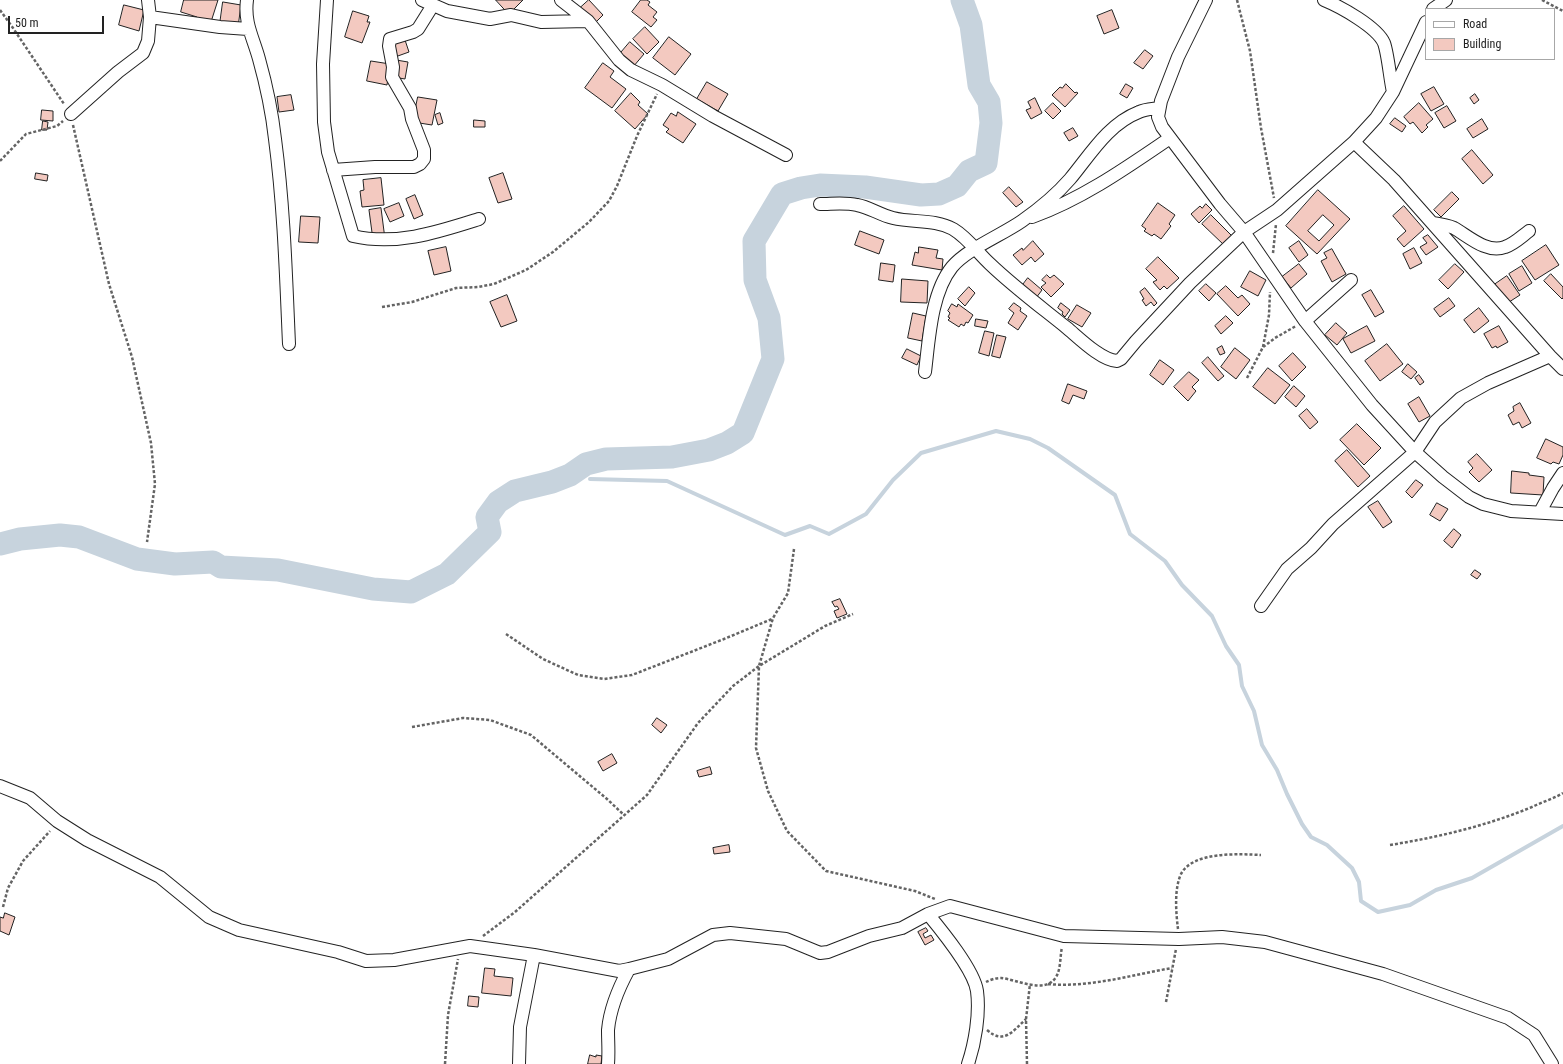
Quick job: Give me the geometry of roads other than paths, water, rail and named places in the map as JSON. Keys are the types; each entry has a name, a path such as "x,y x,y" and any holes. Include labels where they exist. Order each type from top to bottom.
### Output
{"street":[{"path":"71,114 118,72 143,53 148,41 150,17 148,0"},
{"path":"247,0 246,11 248,29 259,58 275,138 281,200 289,344"},
{"path":"327,0 323,64 324,122 328,152 353,236 369,239 396,240 440,232 480,219"},
{"path":"561,0 588,20 619,60 631,70 662,85 713,116 786,155"},
{"path":"1206,0 1178,57 1159,108 1159,122 1170,138 1220,204 1244,232 1305,321 1372,405 1415,452 1443,477 1469,496 1483,504 1511,511 1563,514"},
{"path":"1324,0 1367,24 1377,33 1384,43 1393,92"},
{"path":"1434,8 1446,0"},
{"path":"333,170 375,167 414,167 420,164 424,159 424,150 412,119 410,108 392,77 393,67 389,46 390,39 418,29 427,2 447,11 490,19 511,15 541,22 588,20"},
{"path":"150,17 220,27 248,29"},
{"path":"820,204 846,203 857,205 880,215 939,224 951,228 961,234 975,250 1012,284 1094,350 1111,360 1117,361 1121,359 1190,283 1244,232 1277,210 1354,142 1376,118 1393,92 1425,24"},
{"path":"925,372 934,310 944,278 952,267 964,256 1023,221 1059,191 1089,154 1119,123 1138,112 1159,108"},
{"path":"1023,221 1070,201 1138,160 1170,138"},
{"path":"1354,142 1394,180 1563,369"},
{"path":"1433,223 1450,226 1482,245 1497,248 1507,247 1528,231"},
{"path":"1305,321 1351,280"},
{"path":"1261,606 1287,569 1311,548 1333,524 1415,452 1435,422 1461,398 1488,383 1550,356"},
{"path":"1540,512 1563,473"},
{"path":"0,786 30,798 58,821 87,840 160,877 209,918 239,930 338,952 366,961 394,960 465,947 534,955 619,970 630,970 668,959 713,935 730,933 786,939 820,953 828,952 869,936 902,928 928,914 950,906 1064,936 1179,939 1222,937 1265,942 1383,974 1508,1018 1534,1035 1552,1064"},
{"path":"928,914 958,954 973,980 977,991 973,1049 968,1064"},
{"path":"519,1064 520,1028 534,955"},
{"path":"608,1064 608,1030 612,1007 619,987 630,970"}],"waterway":[{"path":"0,544 20,539 60,535 79,537 137,559 175,564 213,562 221,567 278,570 373,589 411,592 447,574 490,532 487,517 498,502 515,491 552,482 570,475 586,464 606,459 672,457 709,450 727,443 743,433 773,359 769,318 755,280 754,241 782,194 801,188 820,185 865,187 921,195 939,194 957,186 969,171 986,163 991,123 989,102 979,85 971,25 962,0"},
{"path":"590,479 667,481 785,535 810,526 829,534 866,514 893,480 921,453 996,431 1030,439 1048,448 1115,495 1130,534 1165,561 1182,585 1212,616 1226,646 1239,665 1242,686 1254,711 1262,745 1277,770 1302,824 1311,837 1327,845 1352,868 1359,882 1361,901 1378,912 1410,905 1436,890 1472,878 1563,826"}]}
